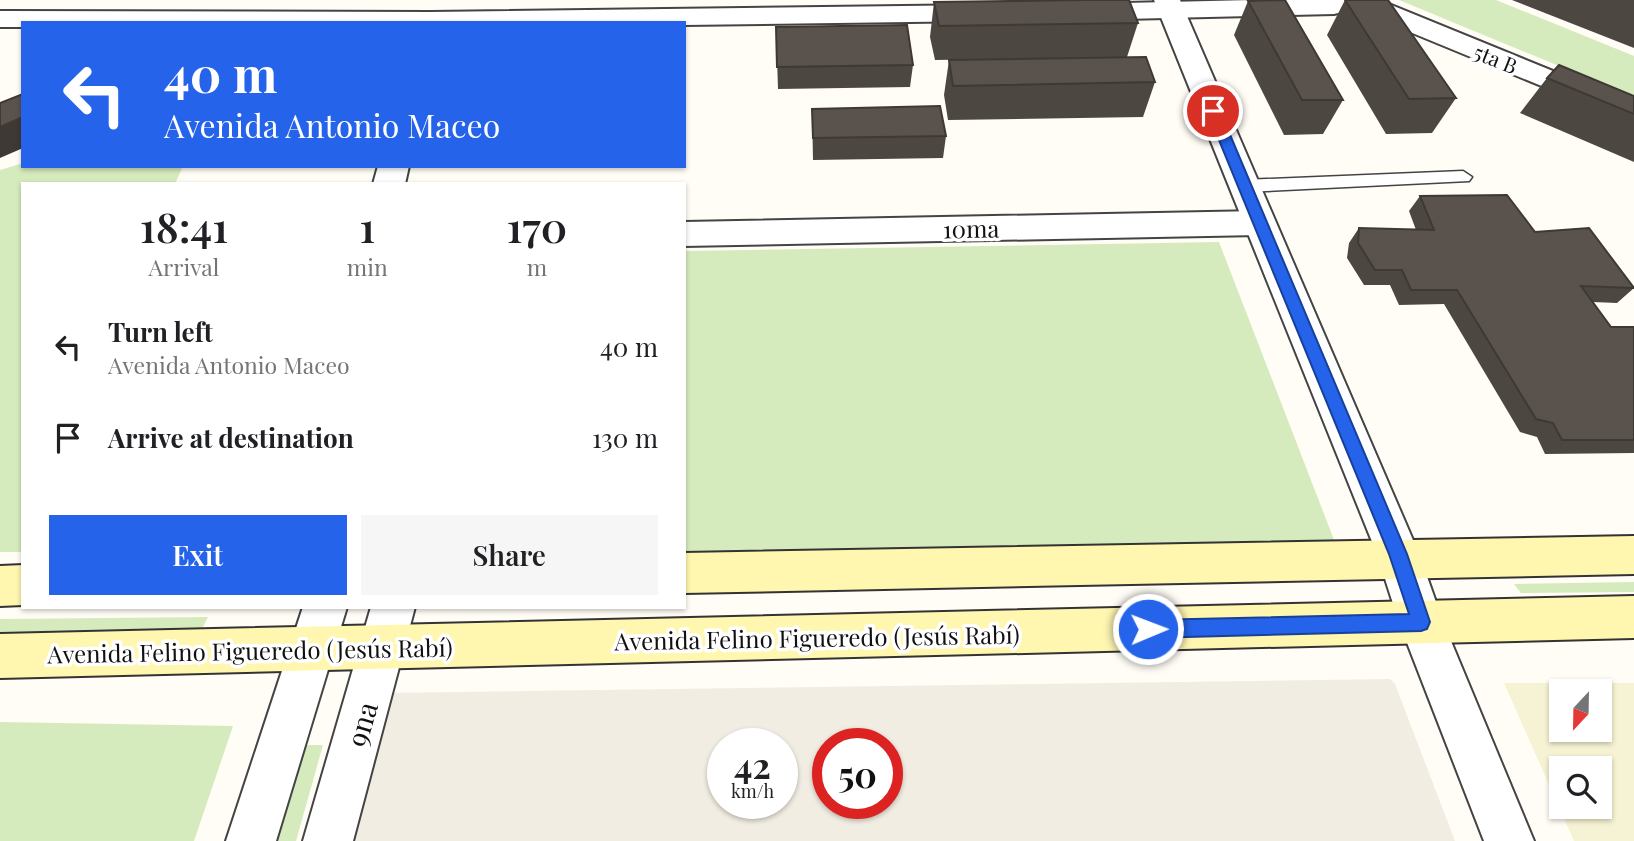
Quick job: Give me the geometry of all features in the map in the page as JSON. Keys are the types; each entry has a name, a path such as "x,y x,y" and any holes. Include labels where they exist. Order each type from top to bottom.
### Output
{"main road":[{"path":"686,573 1634,555"},
{"path":"0,586 21,585"},
{"name":"Avenida Felino Figueredo (Jesús Rabí)","path":"0,656 318,628 1421,622 1634,617"}],"street":[{"path":"1061,12 1170,6 1345,2"},
{"name":"5ta B","path":"1345,2 1634,115"},
{"path":"1170,6 1400,559 1421,622 1509,841"},
{"path":"0,19 838,8 1006,13"},
{"name":"10ma","path":"686,234 1259,223"},
{"name":"9na","path":"328,841 388,627"},
{"path":"251,841 318,628"}],"lane":[{"path":"1244,186 1463,177"}],"shaded area":[{"path":"1390,679 1395,684 1455,841 343,841 381,693"},
{"path":"1504,683 1549,683 1549,742 1612,742 1612,683 1634,683 1634,841 1574,841 1564,819 1612,819 1612,756 1549,756 1549,785"}],"green space":[{"path":"1399,0 1496,0 1634,56 1634,97"},
{"path":"21,164 21,168 182,168 176,182 21,182 21,552 0,552 0,170"},
{"path":"1219,242 1336,545 686,558 686,251"},
{"path":"1634,582 1634,592 1521,593 1514,584"},
{"path":"208,617 199,635 0,638 0,619"},
{"path":"0,722 233,726 194,841 0,841"},
{"path":"305,745 323,745 296,841 277,841"}],"building":[{"path":"1129,0 1138,23 939,26 934,2"},
{"path":"1285,0 1343,100 1302,100 1248,1"},
{"path":"1345,0 1388,0 1456,98 1409,99"},
{"path":"907,25 913,65 777,67 776,27"},
{"path":"1146,57 1155,82 953,86 949,60"},
{"path":"1559,65 1634,96 1634,114 1547,78"},
{"path":"21,95 21,118 0,127 0,103"},
{"path":"940,106 946,136 813,138 812,109"},
{"path":"1507,195 1535,232 1589,228 1634,288 1581,286 1611,327 1634,327 1634,440 1562,440 1553,423 1536,419 1457,290 1411,290 1402,270 1375,270 1358,243 1359,228 1434,230 1420,196"}],"route":[{"path":"1148,629 1421,622 1398,554 1213,111"}]}
